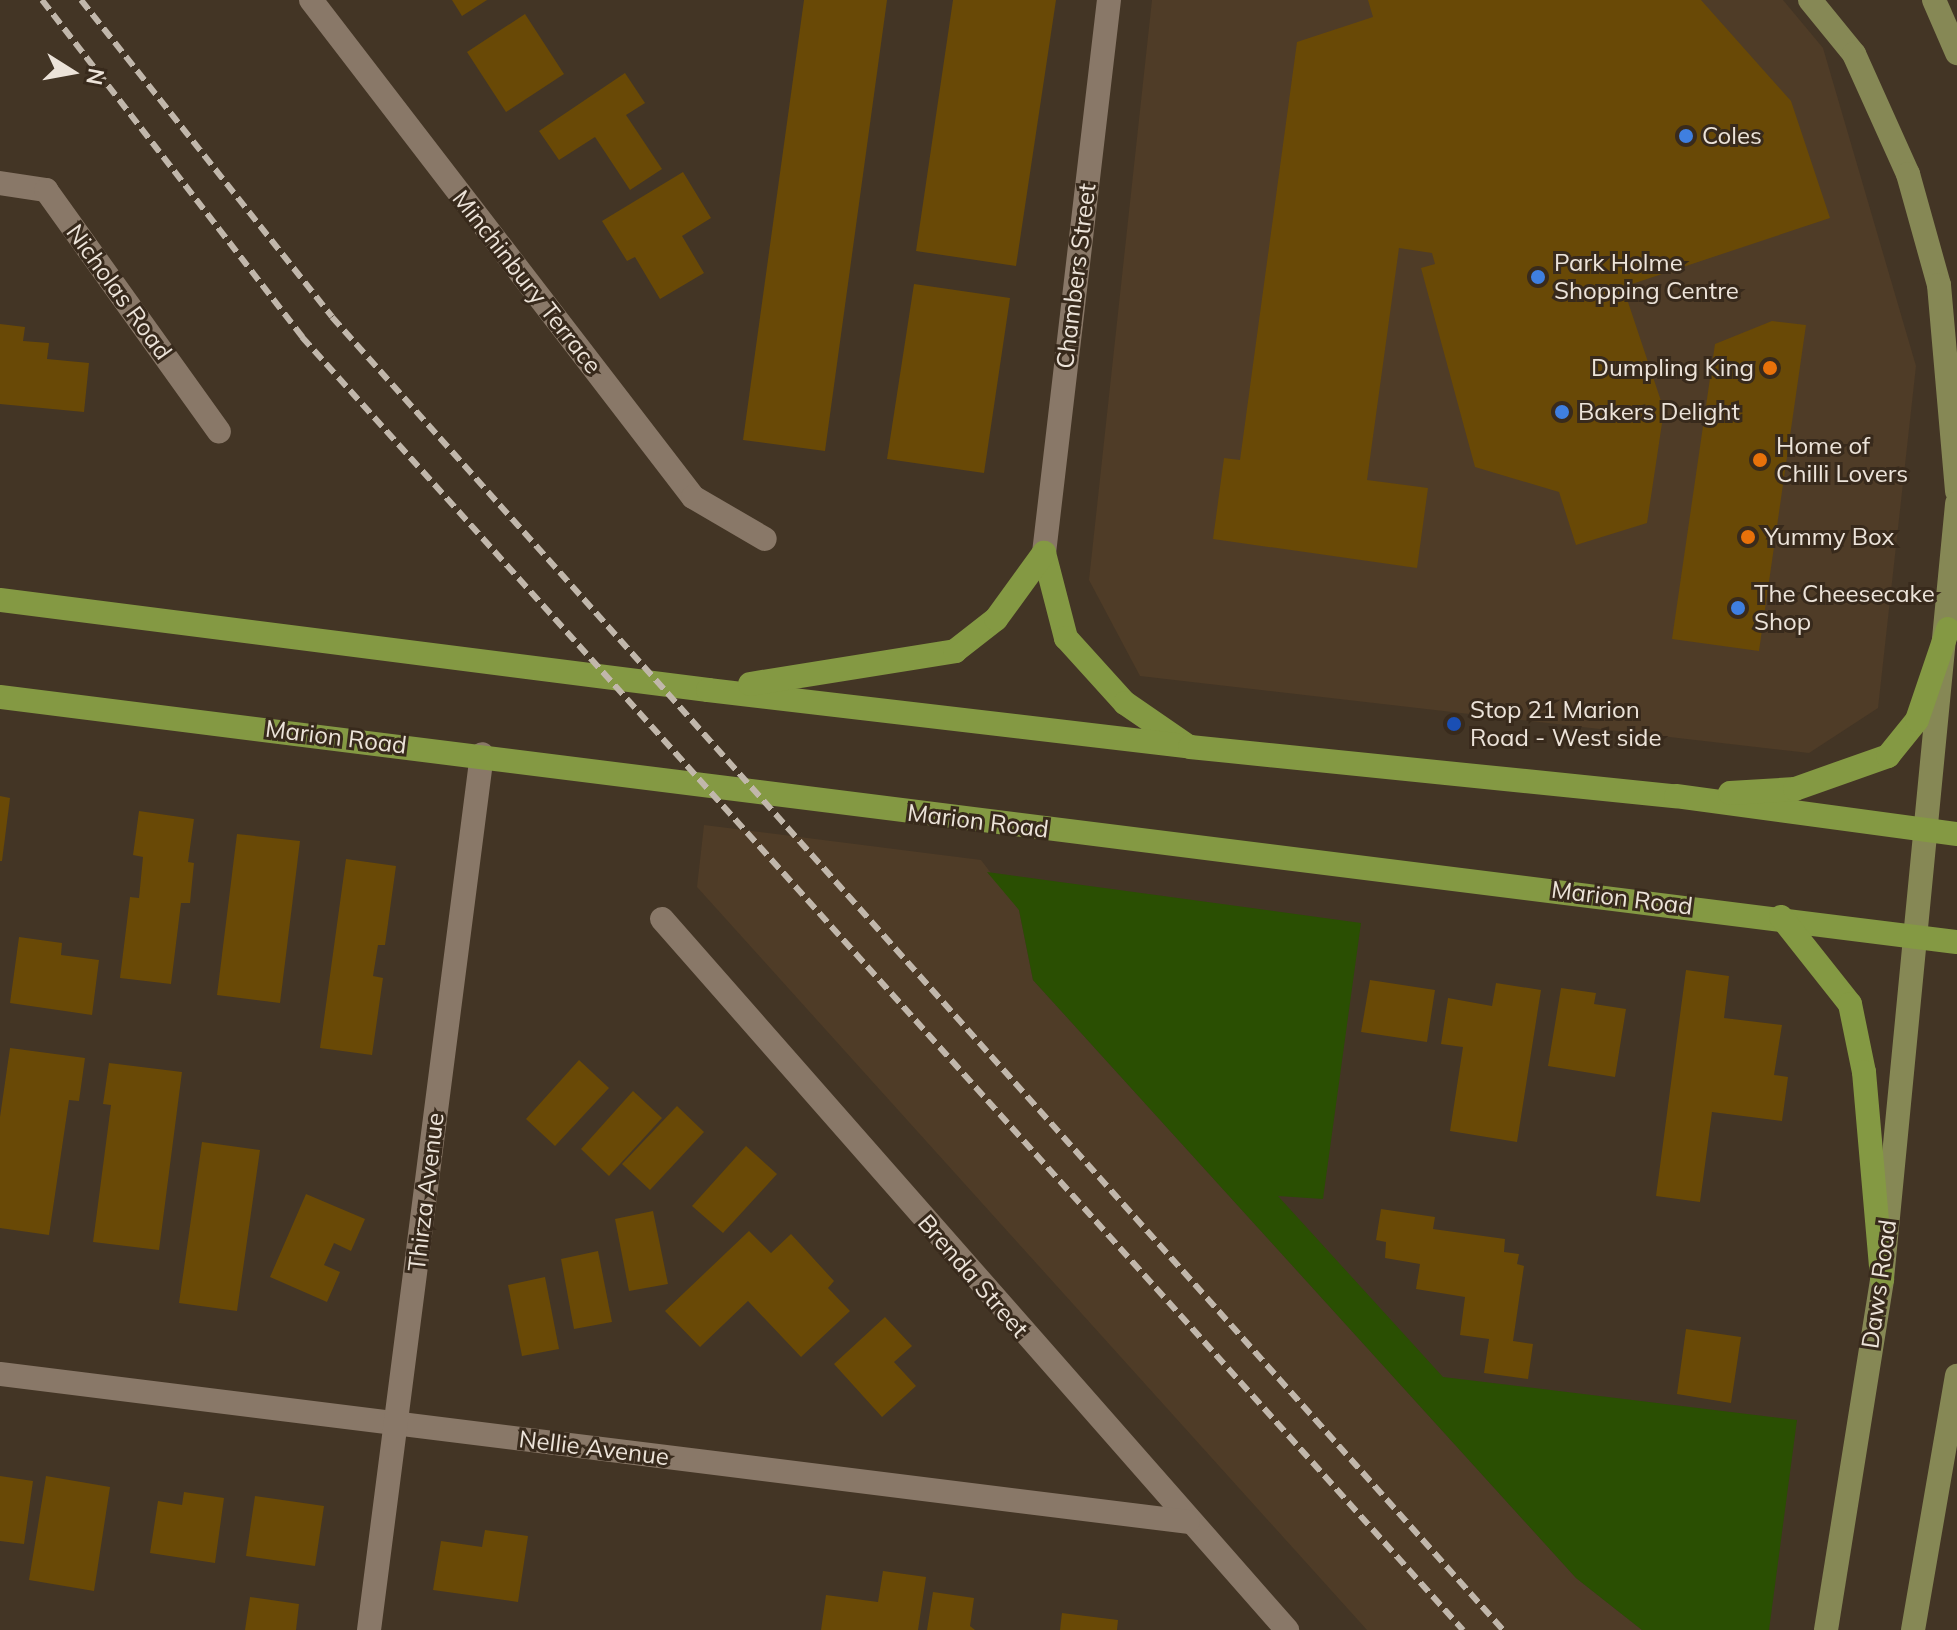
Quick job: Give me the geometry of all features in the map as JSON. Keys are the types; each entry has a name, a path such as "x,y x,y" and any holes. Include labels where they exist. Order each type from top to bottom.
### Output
{"main road":[{"path":"1810,0 1854,54 1908,174 1939,285 1957,491"},
{"path":"1934,0 1957,53"},
{"name":"Daws Road","path":"1826,1630 1882,1279 1948,629 1957,504"},
{"path":"708,690 955,651 996,619 1044,553"},
{"path":"1044,553 1066,638 1125,703 1190,747"},
{"path":"0,600 708,690 1190,747 1676,796 1957,834"},
{"path":"1676,796 1795,789 1888,756 1917,720 1948,629"},
{"name":"Marion Road","path":"0,697 482,754 1033,828 1781,917 1957,942"},
{"path":"1781,917 1850,1004 1864,1072 1882,1279"},
{"path":"1913,1630 1957,1376"}],"street":[{"name":"Minchinbury Terrace","path":"311,0 693,497 765,539"},
{"name":"Chambers Street","path":"1044,553 1109,0"},
{"name":"Nicholas Road","path":"0,183 46,190 219,432"},
{"name":"Thirza Avenue","path":"369,1630 482,754"},
{"name":"Brenda Street","path":"662,919 1188,1522 1287,1630"},
{"name":"Nellie Avenue","path":"0,1374 1188,1522"}],"shaded area":[{"path":"1152,0 1783,0 1823,48 1916,366 1878,708 1809,753 1140,676 1089,580"},
{"path":"704,825 981,860 1019,910 1033,980 1576,1578 1642,1630 1367,1630 697,887"}],"green space":[{"path":"987,872 1361,923 1323,1199 1278,1196 1443,1377 1797,1420 1769,1630 1642,1630 1576,1578 1033,980 1019,910"}],"building":[{"path":"452,0 487,0 462,16"},
{"path":"804,0 887,0 825,451 743,440"},
{"path":"953,0 1056,0 1016,266 916,251"},
{"name":"Park Holme Shopping Centre","path":"1368,0 1701,0 1791,101 1830,218 1623,287 1664,410 1647,523 1576,545 1559,492 1475,467 1421,268 1435,264 1432,253 1399,248 1367,480 1428,488 1417,568 1213,539 1224,458 1240,460 1297,42 1373,17"},
{"path":"525,14 564,74 506,112 467,52"},
{"path":"625,73 645,103 626,115 662,169 630,190 595,137 559,160 539,131"},
{"path":"683,172 711,218 682,236 704,273 660,299 635,257 627,261 602,221"},
{"path":"914,284 1010,298 984,473 887,459"},
{"path":"1772,321 1806,325 1759,651 1672,639 1715,344"},
{"path":"0,324 25,327 23,341 49,343 47,359 89,363 84,412 0,404"},
{"path":"0,796 10,798 2,861 0,861"},
{"path":"139,811 194,819 188,862 194,863 190,903 181,903 171,984 120,978 130,897 139,898 143,857 133,855"},
{"path":"237,834 300,841 280,1003 217,995"},
{"path":"346,859 396,866 385,945 378,945 373,976 383,978 372,1055 320,1048"},
{"path":"19,937 62,943 61,955 99,960 92,1015 10,1003"},
{"path":"1686,970 1729,976 1724,1018 1782,1025 1774,1075 1788,1077 1782,1121 1712,1112 1700,1202 1656,1196"},
{"path":"1370,980 1435,990 1427,1042 1361,1032"},
{"path":"1496,983 1541,990 1517,1142 1450,1131 1463,1047 1441,1044 1448,998 1492,1006"},
{"path":"1561,988 1596,993 1594,1004 1626,1009 1615,1077 1548,1066"},
{"path":"10,1048 85,1058 79,1101 69,1100 49,1235 0,1228 0,1117"},
{"path":"579,1060 609,1088 555,1146 526,1119"},
{"path":"109,1063 182,1072 159,1250 93,1242 111,1105 103,1104"},
{"path":"633,1091 662,1118 609,1176 581,1149"},
{"path":"677,1106 704,1132 650,1190 622,1164"},
{"path":"202,1142 260,1150 237,1311 179,1303"},
{"path":"746,1146 777,1174 723,1233 692,1206"},
{"path":"306,1194 365,1219 351,1251 334,1243 324,1265 340,1272 327,1302 270,1277"},
{"path":"1381,1209 1435,1217 1433,1229 1505,1239 1504,1252 1519,1254 1517,1264 1524,1266 1513,1341 1533,1344 1528,1379 1484,1373 1489,1339 1460,1335 1465,1297 1416,1289 1420,1264 1385,1258 1386,1242 1376,1240"},
{"path":"653,1211 668,1284 629,1291 615,1219"},
{"path":"749,1231 771,1253 791,1234 834,1281 828,1288 850,1311 801,1357 748,1301 700,1347 665,1311"},
{"path":"598,1251 612,1322 574,1329 561,1259"},
{"path":"545,1277 559,1349 522,1356 508,1285"},
{"path":"885,1317 912,1346 894,1362 916,1386 882,1417 834,1364"},
{"path":"1686,1329 1741,1337 1731,1403 1677,1394"},
{"path":"0,1476 33,1481 24,1544 0,1541"},
{"path":"46,1476 110,1487 94,1591 29,1580"},
{"path":"184,1492 224,1498 215,1563 150,1553 158,1501 182,1505"},
{"path":"255,1496 324,1506 315,1566 246,1556"},
{"path":"485,1530 528,1536 518,1602 433,1590 441,1541 482,1547"},
{"path":"883,1571 926,1577 918,1630 821,1630 826,1595 878,1602"},
{"path":"933,1592 974,1598 970,1626 975,1630 927,1630"},
{"path":"250,1597 299,1604 296,1630 245,1630"},
{"path":"1062,1613 1118,1620 1117,1630 1060,1630"}],"railway":[{"path":"42,0 302,337 1463,1630"},
{"path":"81,0 332,317 1503,1630"}],"place":[{"name":"Coles","path":"1686,136"},
{"name":"Park Holme Shopping Centre","path":"1538,277"},
{"name":"Dumpling King","path":"1770,368"},
{"name":"Bakers Delight","path":"1562,412"},
{"name":"Home of Chilli Lovers","path":"1760,460"},
{"name":"Yummy Box","path":"1748,537"},
{"name":"The Cheesecake Shop","path":"1738,608"},
{"name":"Stop 21 Marion Road - West side","path":"1454,724"}]}
